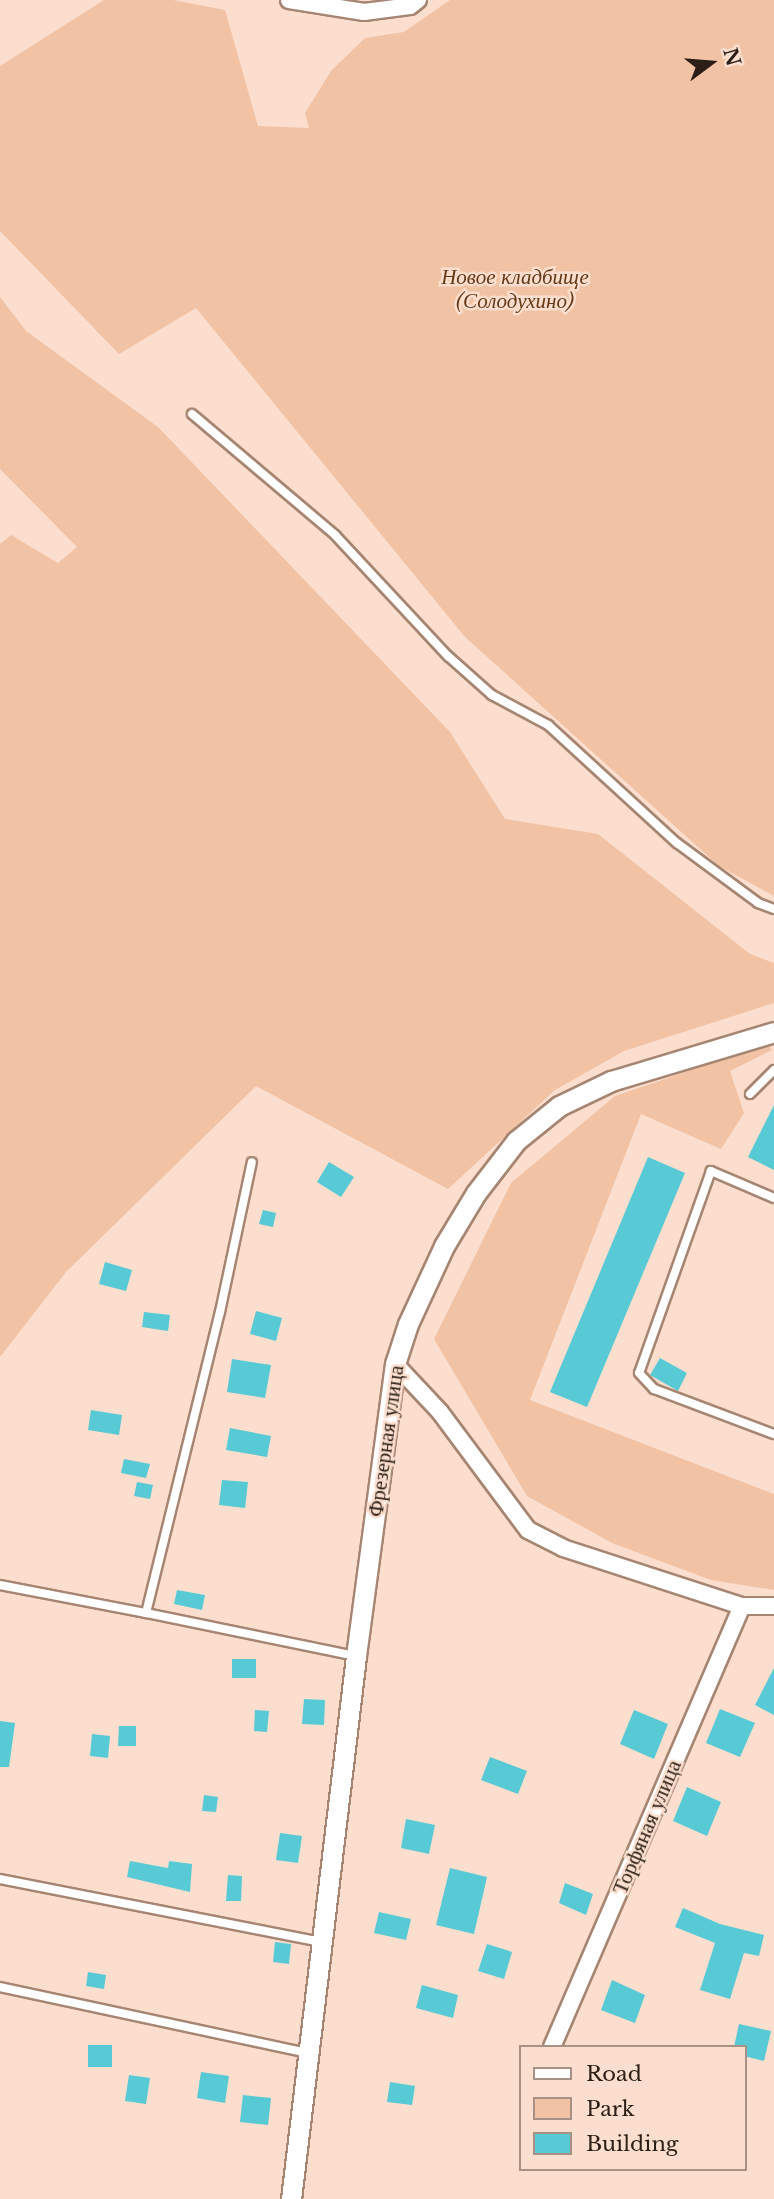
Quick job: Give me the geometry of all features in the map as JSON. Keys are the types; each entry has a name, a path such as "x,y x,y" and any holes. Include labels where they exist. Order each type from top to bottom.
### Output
{"street":[{"path":"289,0 363,12 410,6 418,0"},
{"name":"Фрезерная улица","path":"291,2199 356,1656 395,1364 408,1324 444,1246 476,1193 516,1141 559,1106 611,1081 774,1032"},
{"path":"395,1364 440,1412 528,1530 563,1548 742,1606 774,1606"},
{"name":"Торфяная улица","path":"553,2045 742,1606"}],"lane":[{"path":"192,414 335,535 448,656 492,695 548,725 677,843 758,903 774,909"},
{"path":"750,1094 774,1070"},
{"path":"146,1613 220,1312 252,1162"},
{"path":"774,1198 711,1171 639,1373 654,1389 774,1434"},
{"path":"0,1585 356,1656"},
{"path":"0,1879 321,1942"},
{"path":"0,1987 309,2053"}],"green space":[{"name":"Новое кладбище (Солодухино)","path":"104,0 173,0 225,10 258,126 309,128 305,113 331,71 365,38 404,32 450,0 774,0 774,896 719,866 465,637 196,308 119,354 0,231 0,66"},
{"path":"0,297 26,331 158,427 450,732 505,819 598,834 750,954 774,963 774,1003 624,1051 555,1090 448,1189 256,1086 66,1272 0,1357 0,544 11,535 58,563 77,547 0,469"},
{"path":"768,1044 772,1050 730,1071 744,1113 721,1149 641,1114 530,1400 774,1494 774,1590 711,1580 612,1543 527,1496 434,1339 511,1183 615,1096"}],"building":[{"path":"774,1105 774,1170 748,1157"},
{"path":"648,1157 685,1173 587,1407 550,1392"},
{"path":"329,1162 354,1177 341,1197 317,1182"},
{"path":"263,1210 276,1213 273,1227 259,1224"},
{"path":"105,1262 132,1270 126,1291 99,1284"},
{"path":"256,1311 282,1318 276,1341 250,1334"},
{"path":"144,1312 170,1315 168,1331 142,1327"},
{"path":"660,1358 687,1373 678,1391 650,1375"},
{"path":"232,1359 271,1365 265,1398 227,1392"},
{"path":"91,1410 122,1415 119,1435 88,1430"},
{"path":"230,1428 271,1436 267,1457 226,1450"},
{"path":"124,1459 150,1464 146,1478 121,1473"},
{"path":"222,1480 248,1482 245,1508 219,1505"},
{"path":"137,1482 153,1485 150,1499 134,1496"},
{"path":"177,1590 205,1595 202,1610 174,1604"},
{"path":"232,1659 256,1659 256,1678 232,1678"},
{"path":"774,1668 774,1715 755,1705"},
{"path":"304,1699 325,1700 324,1725 302,1724"},
{"path":"720,1709 755,1723 740,1757 706,1743"},
{"path":"255,1710 269,1711 267,1732 254,1731"},
{"path":"634,1710 668,1724 654,1759 620,1744"},
{"path":"0,1721 15,1723 9,1767 0,1767"},
{"path":"119,1726 136,1726 136,1746 118,1746"},
{"path":"92,1734 110,1736 108,1758 90,1756"},
{"path":"490,1757 527,1771 518,1794 481,1780"},
{"path":"687,1787 721,1802 707,1836 673,1821"},
{"path":"204,1795 218,1797 216,1812 202,1811"},
{"path":"406,1819 435,1825 429,1854 401,1848"},
{"path":"280,1833 302,1836 298,1863 276,1860"},
{"path":"130,1861 168,1868 169,1861 192,1864 190,1892 127,1877"},
{"path":"450,1868 487,1877 474,1934 436,1925"},
{"path":"228,1875 242,1876 241,1901 226,1901"},
{"path":"565,1883 593,1894 586,1915 559,1903"},
{"path":"683,1908 720,1924 764,1935 759,1956 744,1953 730,1999 700,1990 715,1943 675,1927"},
{"path":"379,1912 411,1919 406,1940 374,1933"},
{"path":"275,1942 291,1944 289,1964 273,1962"},
{"path":"487,1944 512,1952 504,1979 478,1971"},
{"path":"88,1972 106,1975 104,1989 86,1986"},
{"path":"612,1980 645,1995 635,2023 601,2010"},
{"path":"422,1985 458,1995 453,2018 416,2008"},
{"path":"739,2024 771,2031 764,2061 746,2056 746,2045 734,2045"},
{"path":"88,2045 112,2045 112,2067 88,2067"},
{"path":"201,2072 229,2076 225,2103 197,2098"},
{"path":"129,2075 150,2078 146,2104 125,2101"},
{"path":"390,2082 415,2086 412,2105 387,2102"},
{"path":"243,2095 271,2098 268,2125 240,2122"}]}
